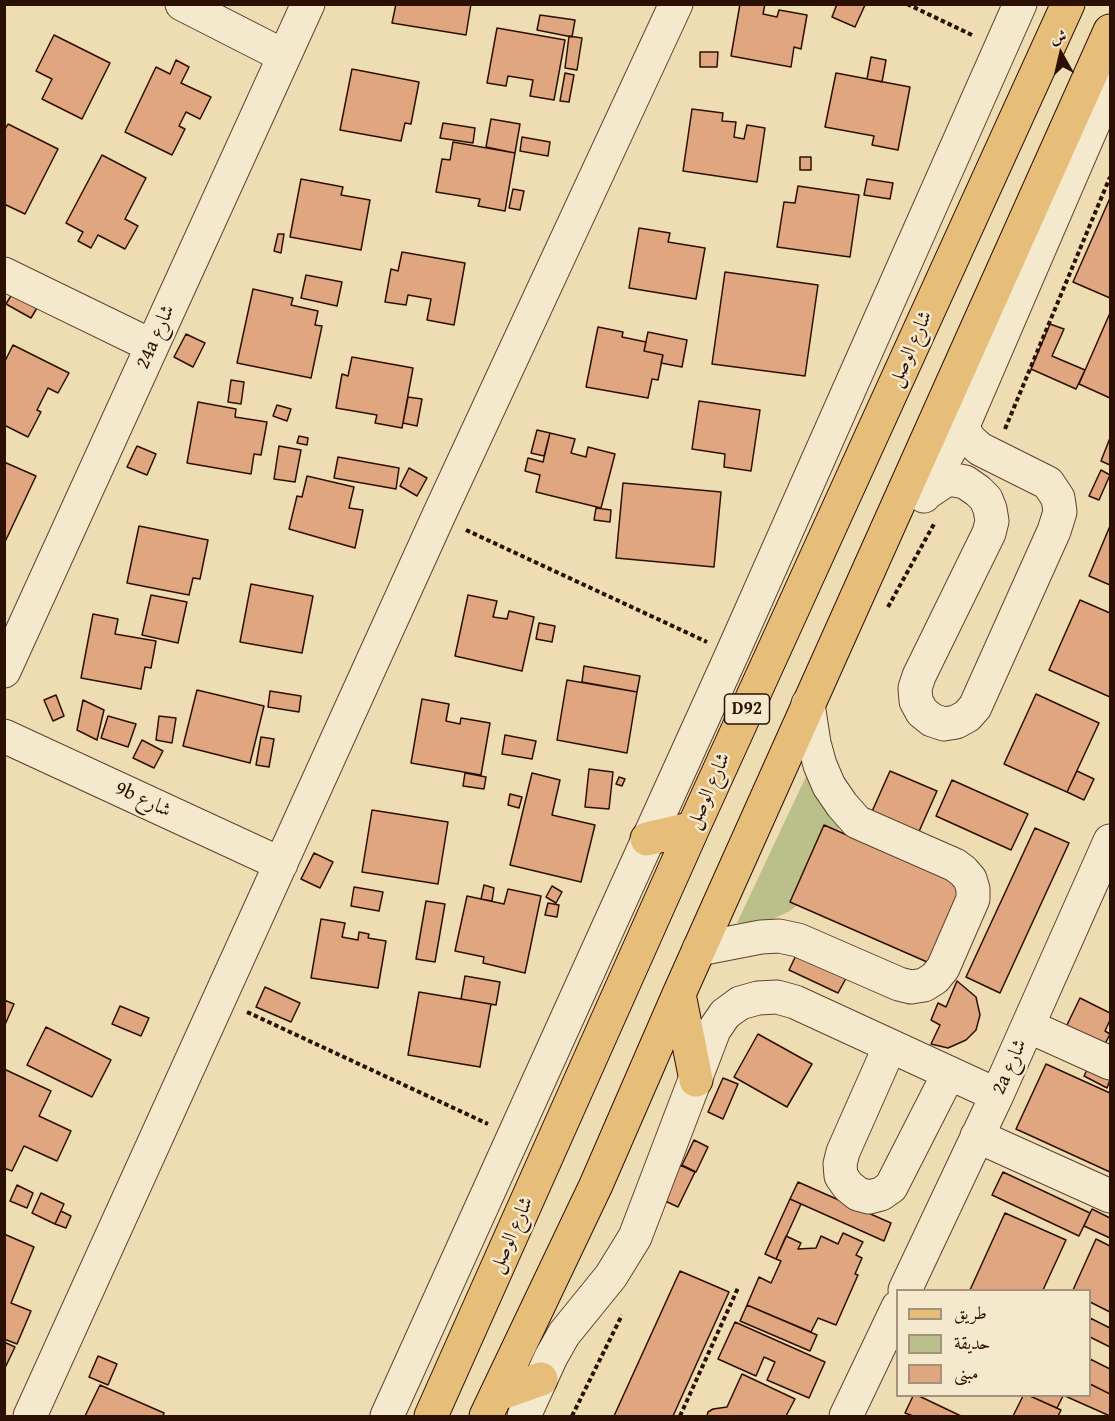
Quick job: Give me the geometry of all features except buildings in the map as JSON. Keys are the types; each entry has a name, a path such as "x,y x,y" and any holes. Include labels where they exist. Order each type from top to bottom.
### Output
{"main road":[{"name":"شارع الوصل","path":"431,1416 693,828 1068,4"},
{"name":"D92","path":"491,1406 596,1185 808,704 1110,32"},
{"path":"646,839 693,828"},
{"path":"679,994 696,1080"},
{"path":"491,1406 541,1379"}],"street":[{"path":"182,4 284,57"},
{"name":"24a شارع","path":"4,671 308,4"},
{"name":"شارع الوصل","path":"387,1416 646,839 732,654 1020,4"},
{"path":"30,1416 438,518 666,8"},
{"path":"931,506 962,428 1107,99"},
{"path":"4,274 152,346"},
{"path":"875,559 931,506 949,479 973,486 986,499 992,521 989,533 915,688 916,701 922,712 932,720 944,723 956,722 967,716 975,707 1060,512 1059,498 1048,483 993,457 970,440 962,428"},
{"path":"699,949 760,937 779,936 798,940 899,984 911,987 924,985 935,978 947,958 973,899 970,879 955,865 857,822 829,786 820,765 808,704"},
{"name":"9b شارع","path":"4,736 281,864"},
{"name":"2a شارع","path":"905,1289 997,1095 1110,841"},
{"path":"524,1416 564,1334 611,1276 634,1238 714,1030 725,1014 740,1004 758,998 777,997 795,1002 997,1095"},
{"path":"1028,1026 1110,1064"},
{"path":"890,1046 843,1152 840,1164 841,1176 858,1194 869,1197 881,1194 891,1187 949,1073"},
{"path":"977,1136 1110,1196"},
{"path":"846,1416 896,1309"}],"path":[{"path":"907,4 1000,49"},
{"path":"993,457 1110,177"},
{"path":"887,610 931,506"},
{"path":"438,518 732,654"},
{"path":"219,999 513,1136"},
{"path":"680,1416 738,1288"}],"green space":[{"path":"809,770 838,806 839,835 814,893 788,912 766,922 737,923"}]}
